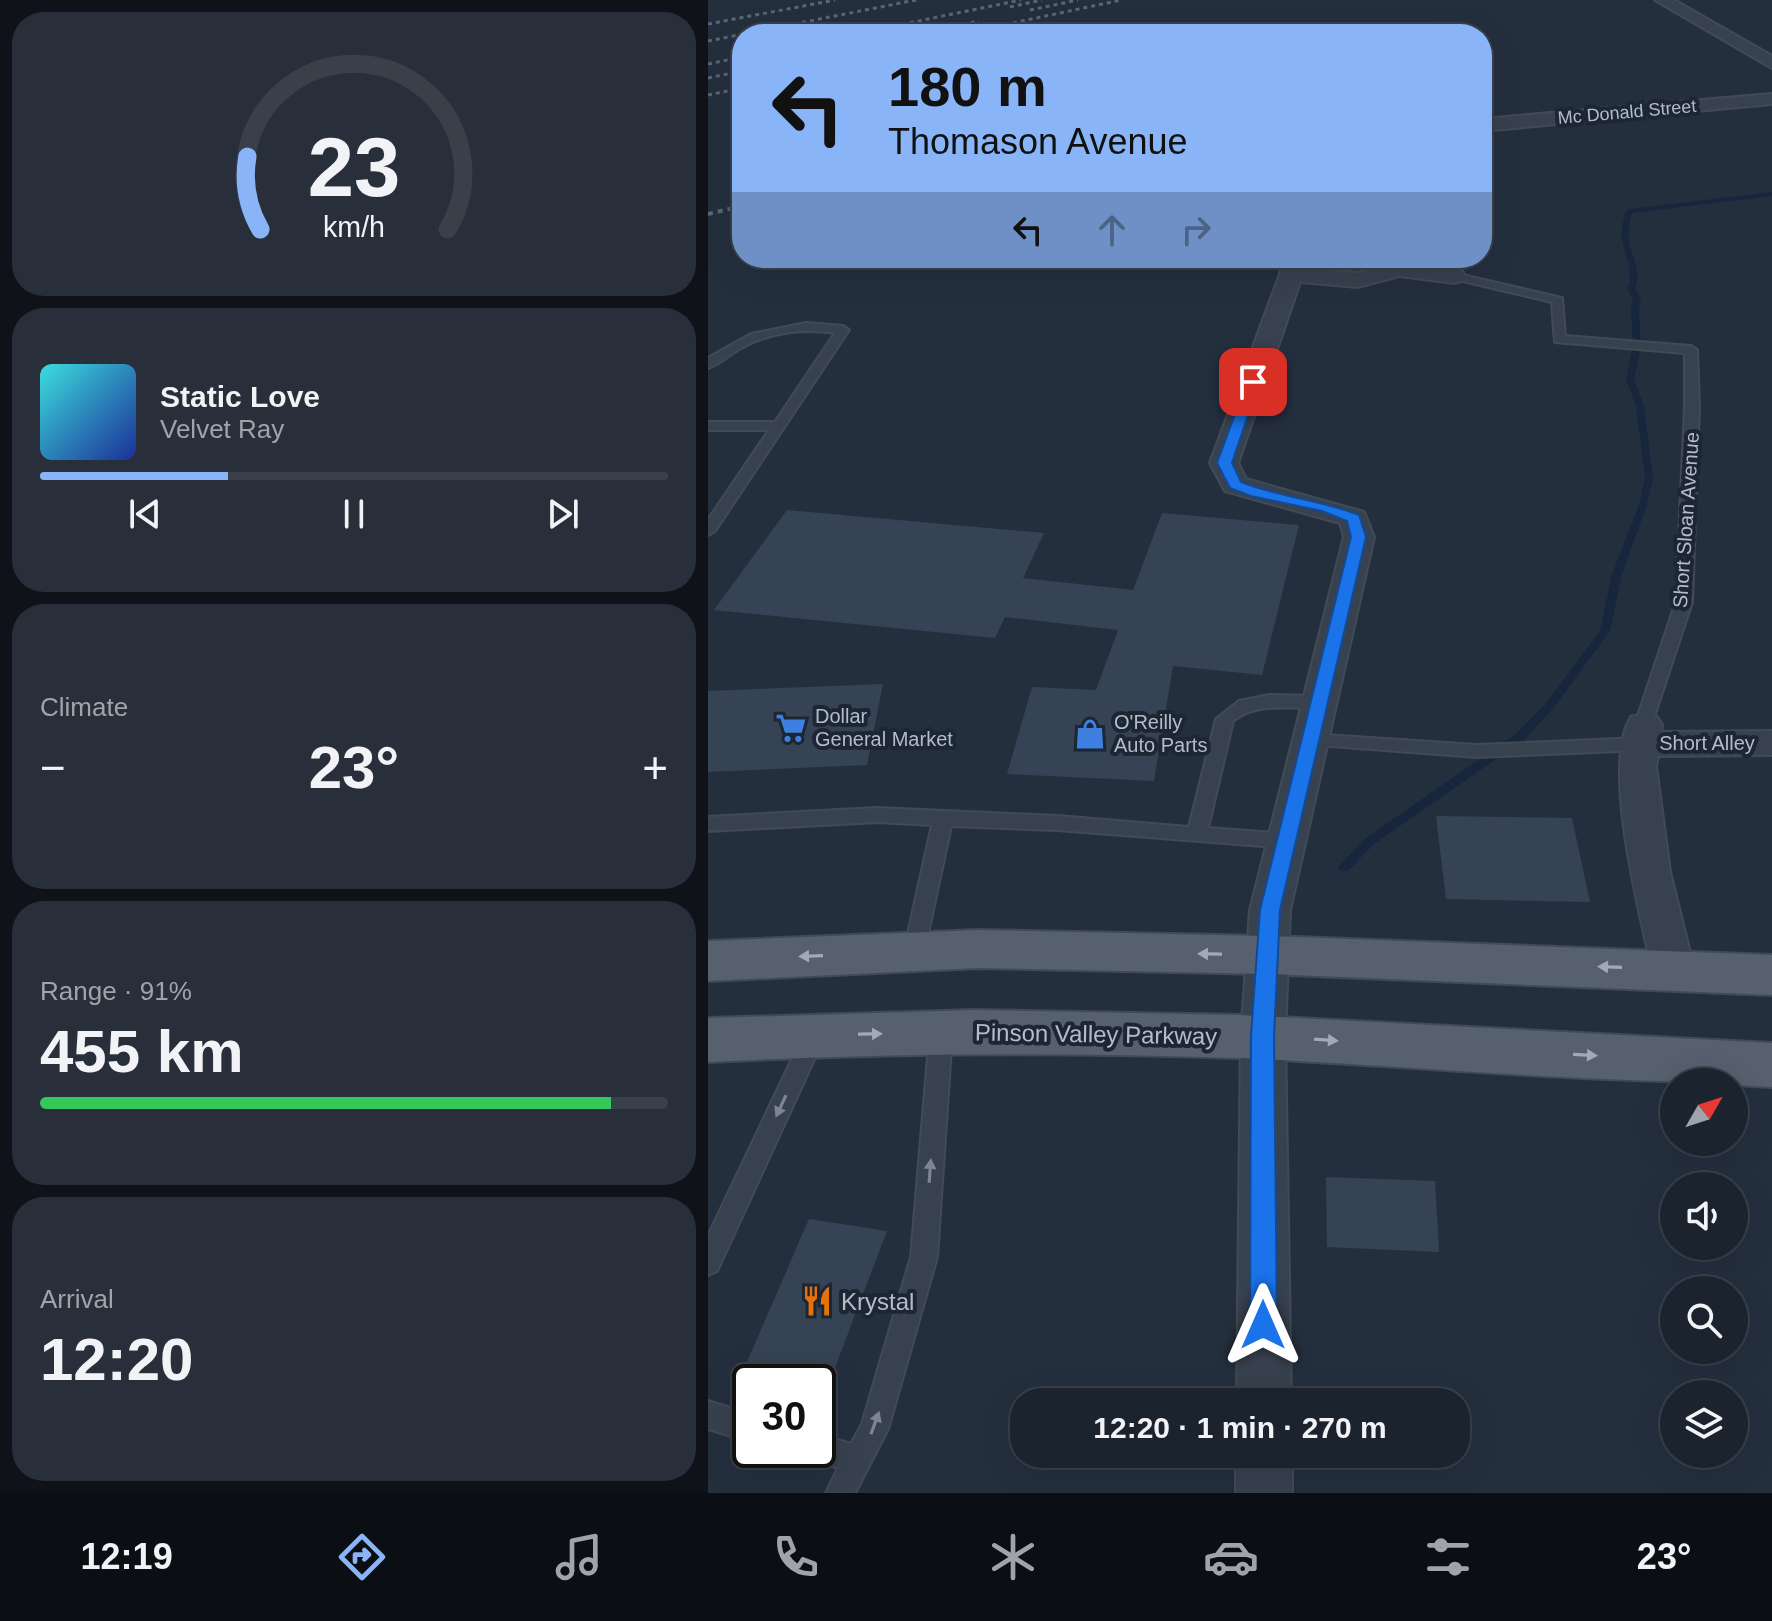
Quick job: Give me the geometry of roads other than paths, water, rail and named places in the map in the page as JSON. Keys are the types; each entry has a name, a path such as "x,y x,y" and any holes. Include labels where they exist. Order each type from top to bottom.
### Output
{"main road":[{"path":"708,961 978,949 1267,955 1772,975"},
{"name":"Pinson Valley Parkway","path":"708,1040 941,1033 1263,1036 1772,1065"}],"street":[{"path":"1663,0 1772,63"},
{"name":"Mc Donald Street","path":"1492,124 1772,99"},
{"path":"1264,1388 1263,1036 1270,910 1359,537 1354,518 1326,507 1256,493 1235,485 1224,463 1291,268"},
{"path":"1301,268 1358,280 1399,269 1454,276"},
{"name":"Short Alley","path":"1643,735 1772,743"},
{"name":"Short Sloan Avenue","path":"1643,735 1638,766 1650,872 1673,969"},
{"path":"1264,1468 1264,1493"}],"lane":[{"name":"Short Sloan Avenue","path":"1454,276 1558,300 1559,339 1691,350 1692,407 1684,602 1643,735"},
{"path":"708,364 729,348 759,333 817,326 843,330 708,531"},
{"path":"708,426 780,426"},
{"path":"1197,832 1225,719 1249,701 1319,702"},
{"path":"1310,740 1477,751 1643,735"},
{"path":"708,824 877,815 1197,832 1288,841"},
{"path":"914,952 943,819"},
{"path":"840,1493 874,1429 924,1257 941,1033"},
{"path":"708,1263 814,1035"},
{"path":"708,1415 732,1422"},
{"path":"836,1453 858,1460"}],"waterway":[{"path":"1344,868 1370,841 1521,736 1551,704 1605,631 1617,574 1643,505 1649,478 1640,406 1630,379 1637,346 1637,299 1631,289 1634,272 1625,235 1629,211 1772,194"}],"railway":[{"path":"708,24 835,0"},
{"path":"794,24 916,0"},
{"path":"904,24 1021,0"},
{"path":"1010,7 1042,0"},
{"path":"1030,10 1078,0"},
{"path":"1008,24 1121,0"},
{"path":"964,24 979,21"},
{"path":"708,41 732,36"},
{"path":"708,64 732,59"},
{"path":"708,78 732,73"},
{"path":"708,95 732,90"},
{"path":"708,214 732,208"}],"place":[{"name":"Dollar General Market","path":"791,728"},
{"name":"O'Reilly Auto Parts","path":"1090,734"},
{"name":"Krystal","path":"817,1301"}]}
